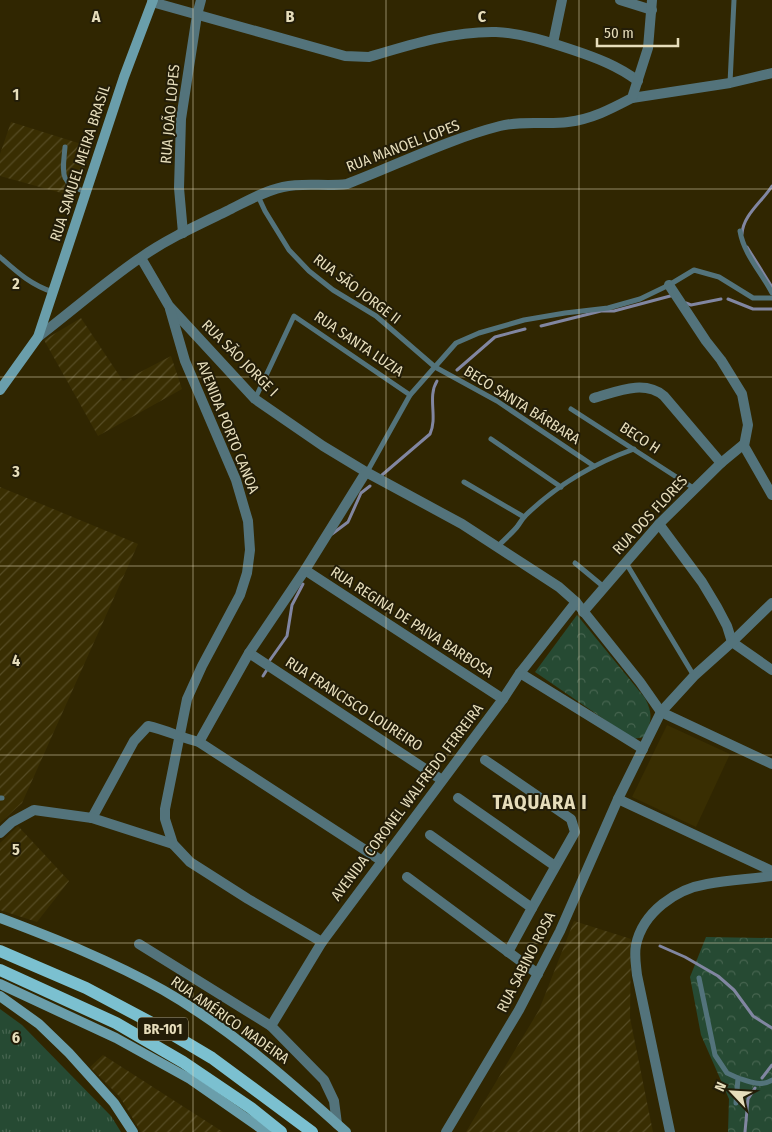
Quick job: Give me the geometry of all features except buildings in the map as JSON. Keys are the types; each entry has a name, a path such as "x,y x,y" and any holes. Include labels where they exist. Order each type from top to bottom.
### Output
{"main road":[{"name":"BR-101","path":"0,951 86,988 173,1034 212,1058 312,1132"},
{"name":"BR-101","path":"0,970 116,1023 183,1062 252,1108 281,1132"}],"street":[{"name":"RUA JOÃO LOPES","path":"183,233 179,180 181,119 201,0"},
{"path":"552,43 562,0"},
{"path":"620,0 652,5 648,48 632,98 730,84 772,73"},
{"path":"151,1 345,56 359,58 369,57 435,38 480,33 511,34 552,43 610,63 638,81"},
{"name":"RUA SAMUEL MEIRA BRASIL","path":"38,337 151,1"},
{"name":"RUA MANOEL LOPES","path":"0,390 38,337 141,258 183,233 258,196 280,188 300,184 318,183 335,186 347,184 499,126 524,123 566,123 588,119 603,114 632,98"},
{"name":"RUA SÃO JORGE I","path":"141,258 169,306 255,399 323,446 366,472 462,524 539,573 576,602 662,712"},
{"path":"669,285 742,394 748,425 744,444 772,495"},
{"name":"AVENIDA PORTO CANOA","path":"169,306 185,361 236,480 248,521 250,550 247,573 240,595 202,666 187,699 181,737 165,809 165,818 173,844"},
{"path":"594,398 642,387 654,389 664,396 721,463"},
{"name":"RUA DOS FLORES","path":"583,612 660,524 721,463 744,444"},
{"path":"199,742 249,653 305,570 366,472"},
{"path":"660,524 707,590 727,626 732,642 772,670"},
{"name":"RUA REGINA DE PAIVA BARBOSA","path":"305,570 503,699"},
{"name":"AVENIDA CORONEL WALFREDO FERREIRA","path":"271,1026 322,942 503,699 520,673 576,602"},
{"path":"772,602 694,676 662,712 772,764"},
{"name":"RUA FRANCISCO LOUREIRO","path":"249,653 442,780"},
{"path":"520,673 643,749"},
{"name":"RUA SABINO ROSA","path":"446,1132 519,1010 538,974 560,931 618,800 662,712"},
{"path":"92,818 134,740 148,726 199,742 382,861"},
{"path":"485,760 571,819 575,832 508,952"},
{"path":"458,798 555,866"},
{"path":"618,800 772,871"},
{"path":"0,833 12,822 34,810 92,818 173,844 190,862 206,874 322,942"},
{"path":"430,835 532,908"},
{"path":"670,1132 637,975 636,943 653,912 668,899 691,888 706,884 772,876"},
{"path":"406,877 538,974"},
{"name":"RUA AMÉRICO MADEIRA","path":"0,918 65,942 164,991 205,1017 282,1074 346,1132"},
{"path":"139,944 271,1026 324,1080 334,1101 337,1124"},
{"path":"0,984 116,1038 190,1079 266,1132"},
{"path":"0,996 39,1024 80,1065 114,1103 133,1132"}],"lane":[{"path":"730,84 734,0"},
{"path":"65,147 62,175 67,183 76,189 86,192"},
{"name":"RUA SÃO JORGE II","path":"258,196 289,250 309,271 333,290 376,316 435,367"},
{"path":"740,231 750,258 766,280 772,294"},
{"path":"0,257 23,278 40,288 53,292"},
{"path":"366,472 410,394 456,343 479,333 524,320 608,308 640,299 694,270 719,277 753,298 772,298"},
{"name":"RUA SANTA LUZIA","path":"255,399 294,316 410,394"},
{"name":"BECO SANTA BÁRBARA","path":"435,367 497,401 594,466"},
{"name":"BECO H","path":"571,409 695,489"},
{"path":"491,440 561,487"},
{"path":"498,546 542,500 594,466 613,456 634,449"},
{"path":"464,482 524,517"},
{"path":"575,562 604,587"},
{"path":"626,562 694,676"},
{"path":"699,978 715,1055 727,1073 753,1084 766,1084 772,1080"},
{"path":"736,1103 738,1078"}],"shaded area":[{"path":"11,122 91,147 76,197 0,176 0,154"},
{"path":"81,318 123,381 171,356 182,389 98,436 44,340"},
{"path":"0,487 138,544 22,803 0,823"},
{"path":"667,725 730,754 696,827 632,797"},
{"path":"18,826 69,881 37,922 0,910 0,843"},
{"path":"574,921 631,939 630,1018 653,1132 466,1132 539,1010"},
{"path":"103,1055 223,1132 141,1132 120,1097 90,1067"}],"green space":[{"path":"577,615 645,698 650,718 644,737 633,739 535,672"},
{"path":"706,937 772,938 772,1132 728,1132 729,1099 701,1035 690,977"},
{"path":"0,1009 22,1025 111,1116 121,1132 0,1132"}],"waterway":[{"path":"742,234 749,215 772,186"},
{"path":"747,247 772,287"},
{"path":"541,326 601,311 614,311 674,295"},
{"path":"686,303 691,305 721,299"},
{"path":"728,299 753,309 772,309"},
{"path":"457,370 495,337 525,329"},
{"path":"382,475 430,434 433,421 433,394 437,381"},
{"path":"332,534 348,522 361,493 370,486"},
{"path":"270,660 287,636 292,605 303,584"},
{"path":"263,676 268,668"},
{"path":"660,946 685,957 718,976 734,990 753,1016 772,1028"},
{"path":"762,1078 772,1065"},
{"path":"745,1132 748,1099 755,1088"}],"district":[{"name":"TAQUARA I","path":"540,802"}]}
